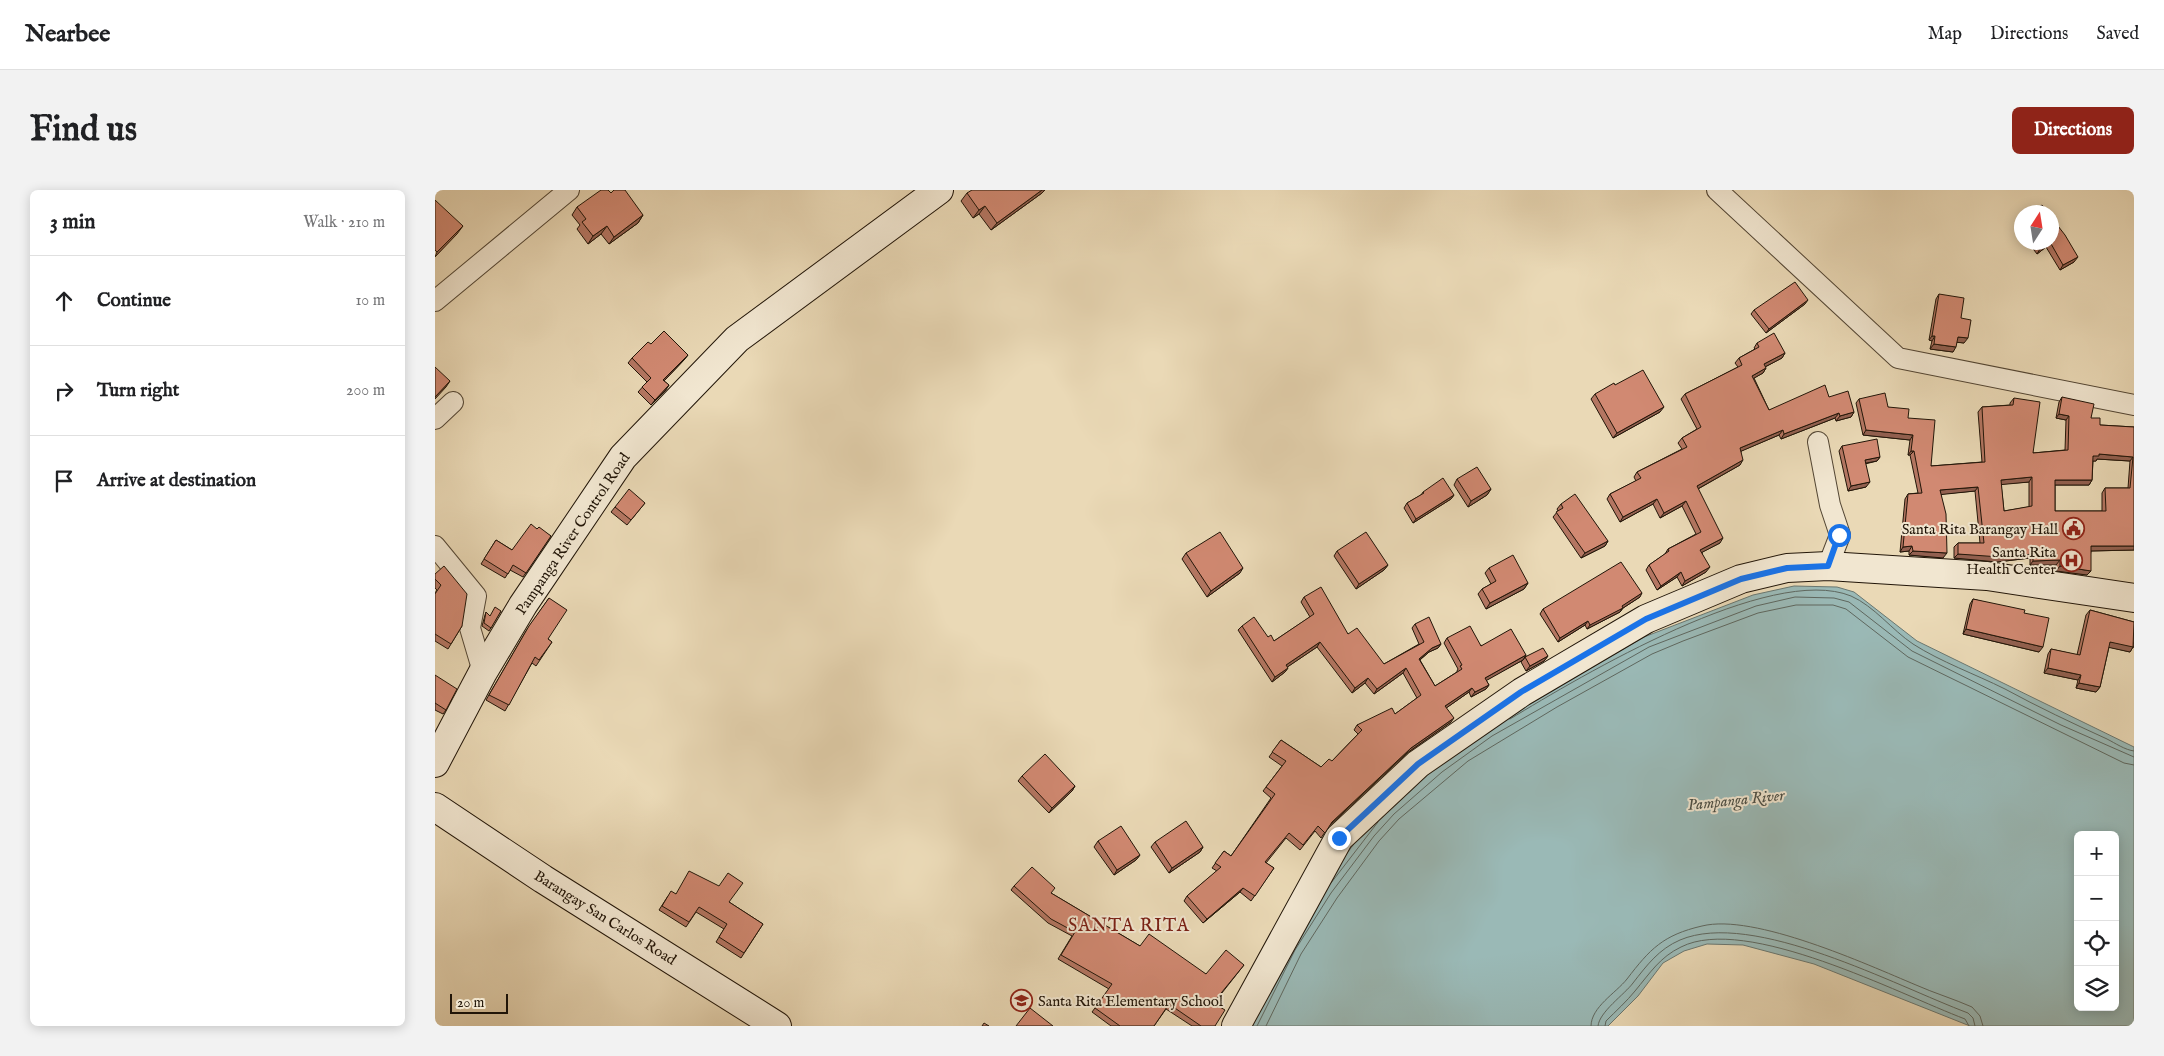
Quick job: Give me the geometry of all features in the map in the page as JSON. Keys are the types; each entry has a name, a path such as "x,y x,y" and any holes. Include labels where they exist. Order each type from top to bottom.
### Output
{"street":[{"path":"435,301 569,190"},
{"name":"Pampanga River Control Road","path":"435,763 483,672 523,605 623,457 737,339 939,190"},
{"path":"1717,190 1898,358 2134,405"},
{"path":"435,419 453,402"},
{"path":"1818,442 1830,505 1839,535 1828,566"},
{"path":"435,546 476,596 470,628 483,672"},
{"path":"1236,1026 1339,838 1418,764 1521,692 1646,619 1741,579 1787,568 1828,566 1987,576 2134,598"},
{"name":"Barangay San Carlos Road","path":"435,807 543,879 777,1026"}],"water":[{"name":"Pampanga River","path":"1794,586 1837,587 1854,592 1917,641 2134,747 2134,1026 1970,1026 1814,964 1743,945 1707,944 1684,951 1663,963 1638,996 1608,1026 1244,1026 1322,887 1365,829 1457,745 1644,637 1753,595"}],"building":[{"path":"601,190 608,190 611,193 614,190 625,190 643,215 614,237 607,226 593,236 582,222 586,219 577,207"},
{"path":"972,190 1042,190 997,223 985,206 979,210 967,193"},
{"path":"435,200 463,226 437,252 435,250"},
{"path":"2059,227 2078,257 2063,265 2055,250 2059,250"},
{"path":"1795,282 1808,300 1769,329 1754,310"},
{"path":"1939,294 1964,298 1961,318 1971,320 1968,338 1958,337 1956,347 1934,344 1935,336 1932,336"},
{"path":"664,331 688,355 663,380 669,385 655,400 642,387 651,378 632,358 648,342 651,344"},
{"path":"1774,333 1785,353 1764,364 1766,368 1752,376 1769,410 1825,385 1829,397 1848,391 1854,412 1840,416 1839,413 1784,434 1783,430 1740,448 1743,460 1697,486 1723,538 1700,550 1710,567 1685,581 1681,572 1661,586 1649,565 1669,551 1668,549 1701,532 1686,501 1664,513 1657,499 1623,517 1610,494 1641,478 1637,472 1687,447 1682,438 1701,427 1685,394 1742,365 1739,358 1759,347 1757,343"},
{"path":"435,367 450,381 435,397"},
{"path":"1643,370 1664,407 1617,433 1595,394"},
{"path":"1885,393 1888,407 1909,409 1908,418 1935,420 1931,466 1985,462 1982,407 2013,405 2014,398 2040,402 2033,453 2068,450 2069,416 2059,414 2062,397 2094,404 2091,418 2100,418 2100,425 2134,427 2134,546 2091,546 2091,571 2060,566 2060,560 2033,561 2033,554 2000,557 1958,554 1958,543 1984,543 1978,487 1940,490 1946,514 1947,553 1913,551 1912,546 1903,547 1908,494 1922,493 1914,451 1911,451 1913,435 1866,430 1859,399","holes":["2099,454 2133,457 2130,488 2105,488 2106,511 2055,511 2055,480 2092,480 2093,456 2099,456","2032,477 2032,506 2004,511 2001,480"]},
{"path":"1877,439 1880,457 1865,460 1870,482 1851,486 1842,446"},
{"path":"1477,467 1491,489 1471,501 1457,479"},
{"path":"1443,478 1454,495 1416,519 1407,503"},
{"path":"629,489 645,503 631,520 615,507"},
{"path":"1575,494 1608,541 1585,553 1556,512 1563,508 1561,504"},
{"path":"531,524 537,529 539,527 551,536 526,573 513,565 508,574 484,559 496,540 512,550"},
{"path":"1220,532 1243,568 1211,591 1186,553"},
{"path":"1366,532 1388,565 1359,584 1337,551"},
{"path":"1513,555 1528,583 1490,603 1482,589 1496,581 1489,568"},
{"path":"1621,562 1642,593 1622,606 1623,608 1590,625 1588,621 1560,638 1543,609"},
{"path":"444,566 467,594 462,626 451,644 435,634 435,594 441,585 435,579 435,574"},
{"path":"1321,587 1348,634 1357,628 1384,664 1424,642 1415,624 1429,617 1441,644 1432,648 1419,659 1435,686 1462,669 1460,666 1462,665 1447,638 1470,626 1481,646 1511,629 1526,655 1485,678 1489,685 1475,692 1472,688 1445,706 1454,718 1411,748 1332,822 1325,833 1318,826 1303,845 1289,833 1265,862 1274,868 1255,896 1243,888 1207,919 1187,896 1221,867 1215,863 1224,851 1231,856 1275,794 1266,787 1286,761 1272,752 1281,740 1321,767 1329,759 1332,761 1362,730 1357,725 1392,708 1395,714 1421,695 1406,668 1377,689 1368,678 1355,688 1320,642 1286,665 1288,668 1275,677 1242,626 1254,617 1268,637 1271,635 1274,641 1314,614 1304,597"},
{"path":"549,598 567,610 548,639 552,642 539,660 535,657 509,705 489,695 529,626"},
{"path":"1973,599 2025,610 2024,613 2049,618 2043,647 1966,629"},
{"path":"495,607 501,611 491,628 484,623 486,612 490,616"},
{"path":"2090,610 2134,622 2133,647 2110,642 2100,687 2079,683 2081,675 2048,668 2051,649 2080,655"},
{"path":"1543,648 1548,656 1530,666 1525,657"},
{"path":"435,675 457,689 446,710 435,703"},
{"path":"1045,754 1075,786 1052,808 1022,776"},
{"path":"1186,821 1203,847 1172,868 1155,842"},
{"path":"1121,826 1140,855 1117,870 1098,841"},
{"path":"1032,867 1055,888 1051,893 1140,946 1149,934 1206,974 1226,950 1244,965 1213,1003 1225,1010 1215,1026 1201,1026 1169,1004 1154,1026 1120,1026 1095,1008 1112,984 1061,955 1075,932 1051,919 1014,886"},
{"path":"689,871 719,886 728,873 743,883 729,902 763,924 744,953 719,937 727,924 699,907 689,922 662,906 671,891 676,894"},
{"path":"1030,1008 1053,1026 1016,1026"}],"place":[{"name":"Santa Rita Barangay Hall","path":"2074,529"},
{"name":"Santa Rita Health Center","path":"2072,561"},
{"name":"Santa Rita Elementary School","path":"1022,1001"}],"district":[{"name":"SANTA RITA","path":"1129,926"}],"route":[{"path":"1339,838 1418,764 1521,692 1646,619 1741,579 1787,568 1828,566 1839,535"}]}
